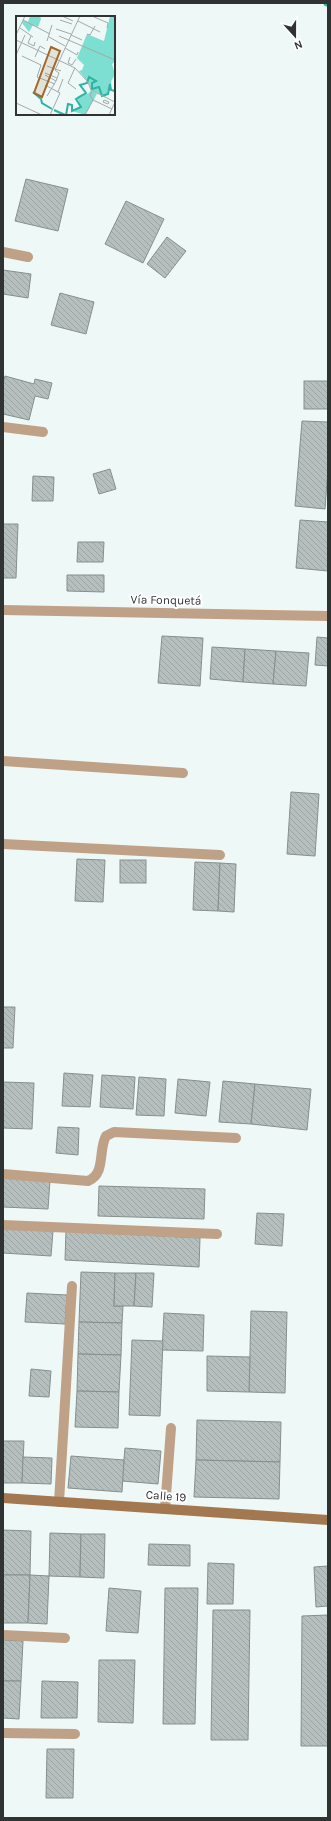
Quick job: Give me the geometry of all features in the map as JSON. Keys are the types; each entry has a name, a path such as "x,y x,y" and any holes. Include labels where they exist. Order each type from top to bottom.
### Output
{"street":[{"path":"3,252 28,257"},
{"path":"3,427 44,432"},
{"name":"Vía Fonquetá","path":"3,610 328,616"},
{"path":"3,761 183,773"},
{"path":"3,844 220,855"},
{"path":"3,1174 88,1181 94,1179 99,1172 102,1142 106,1136 114,1132 236,1138"},
{"path":"3,1226 217,1234"},
{"path":"60,1502 72,1286"},
{"path":"165,1509 171,1428"},
{"name":"Calle 19","path":"3,1498 328,1520"},
{"path":"3,1634 65,1638"},
{"path":"3,1733 75,1734"}],"building":[{"path":"26,179 68,189 58,231 15,221"},
{"path":"126,201 164,219 143,263 105,244"},
{"path":"167,237 186,251 165,278 147,264"},
{"path":"3,270 31,274 28,298 3,294"},
{"path":"60,293 94,302 86,334 51,325"},
{"path":"5,376 34,384 35,379 52,383 48,399 35,396 29,420 3,414 3,383"},
{"path":"304,381 328,381 328,409 304,409"},
{"path":"302,421 328,422 328,469 325,509 295,506"},
{"path":"110,469 116,489 99,494 93,474"},
{"path":"33,476 54,477 53,501 32,501"},
{"path":"300,520 328,522 328,571 296,568"},
{"path":"3,524 18,524 16,578 3,578"},
{"path":"78,542 104,542 103,562 77,562"},
{"path":"67,575 104,575 104,592 67,591"},
{"path":"162,636 203,638 200,686 158,683"},
{"path":"317,637 328,638 328,666 315,665"},
{"path":"212,647 245,649 243,682 210,679"},
{"path":"245,649 276,651 273,684 243,682"},
{"path":"276,651 309,653 306,686 273,684"},
{"path":"291,792 319,794 315,856 287,854"},
{"path":"77,859 105,860 103,902 75,901"},
{"path":"120,860 146,860 146,883 120,883"},
{"path":"195,862 220,863 218,911 193,910"},
{"path":"220,863 236,864 234,912 218,911"},
{"path":"3,1007 15,1007 13,1048 3,1048"},
{"path":"64,1073 93,1075 90,1107 62,1106"},
{"path":"102,1075 135,1077 133,1109 100,1107"},
{"path":"139,1077 166,1079 164,1116 136,1115"},
{"path":"178,1079 210,1082 206,1116 175,1113"},
{"path":"223,1081 255,1084 251,1124 219,1122"},
{"path":"3,1082 34,1083 32,1129 3,1128"},
{"path":"255,1084 311,1089 307,1130 251,1124"},
{"path":"58,1127 79,1128 78,1155 56,1153"},
{"path":"3,1177 50,1180 48,1209 3,1207"},
{"path":"99,1186 205,1189 204,1219 98,1216"},
{"path":"257,1213 284,1214 282,1246 255,1244"},
{"path":"3,1228 53,1231 51,1256 3,1253"},
{"path":"66,1231 200,1238 199,1267 65,1260"},
{"path":"81,1272 115,1273 114,1306 123,1306 122,1323 79,1322"},
{"path":"115,1273 136,1273 134,1306 114,1306"},
{"path":"136,1273 154,1273 152,1307 134,1306"},
{"path":"27,1293 67,1295 65,1324 25,1322"},
{"path":"251,1311 287,1312 285,1393 249,1392"},
{"path":"164,1313 204,1315 203,1351 162,1350"},
{"path":"79,1322 122,1323 121,1355 78,1354"},
{"path":"132,1340 163,1341 160,1416 129,1415"},
{"path":"78,1354 121,1355 119,1392 77,1391"},
{"path":"207,1356 250,1357 249,1392 207,1391"},
{"path":"31,1369 51,1371 49,1397 29,1396"},
{"path":"77,1391 119,1392 118,1428 75,1427"},
{"path":"197,1420 281,1422 280,1462 196,1460"},
{"path":"3,1441 24,1441 22,1483 3,1483"},
{"path":"125,1448 161,1451 158,1484 122,1481"},
{"path":"71,1456 124,1460 122,1492 68,1488"},
{"path":"23,1457 52,1458 51,1484 22,1483"},
{"path":"196,1460 280,1462 279,1499 194,1497"},
{"path":"3,1530 31,1531 30,1575 3,1575"},
{"path":"50,1533 81,1534 80,1577 49,1576"},
{"path":"81,1534 105,1534 104,1578 80,1577"},
{"path":"149,1544 190,1545 190,1566 148,1565"},
{"path":"208,1563 234,1564 233,1604 207,1604"},
{"path":"328,1566 328,1606 316,1607 314,1567"},
{"path":"3,1575 30,1575 28,1623 3,1623"},
{"path":"30,1575 49,1576 47,1624 28,1623"},
{"path":"109,1588 141,1591 138,1633 106,1631"},
{"path":"165,1588 198,1588 195,1724 163,1724"},
{"path":"213,1610 250,1610 248,1740 211,1740"},
{"path":"328,1615 328,1746 301,1746 302,1616"},
{"path":"3,1640 23,1641 21,1681 3,1681"},
{"path":"99,1660 135,1660 133,1723 98,1722"},
{"path":"3,1681 21,1681 19,1719 3,1718"},
{"path":"42,1681 78,1682 77,1718 41,1718"},
{"path":"47,1749 74,1749 73,1798 46,1798"}]}
